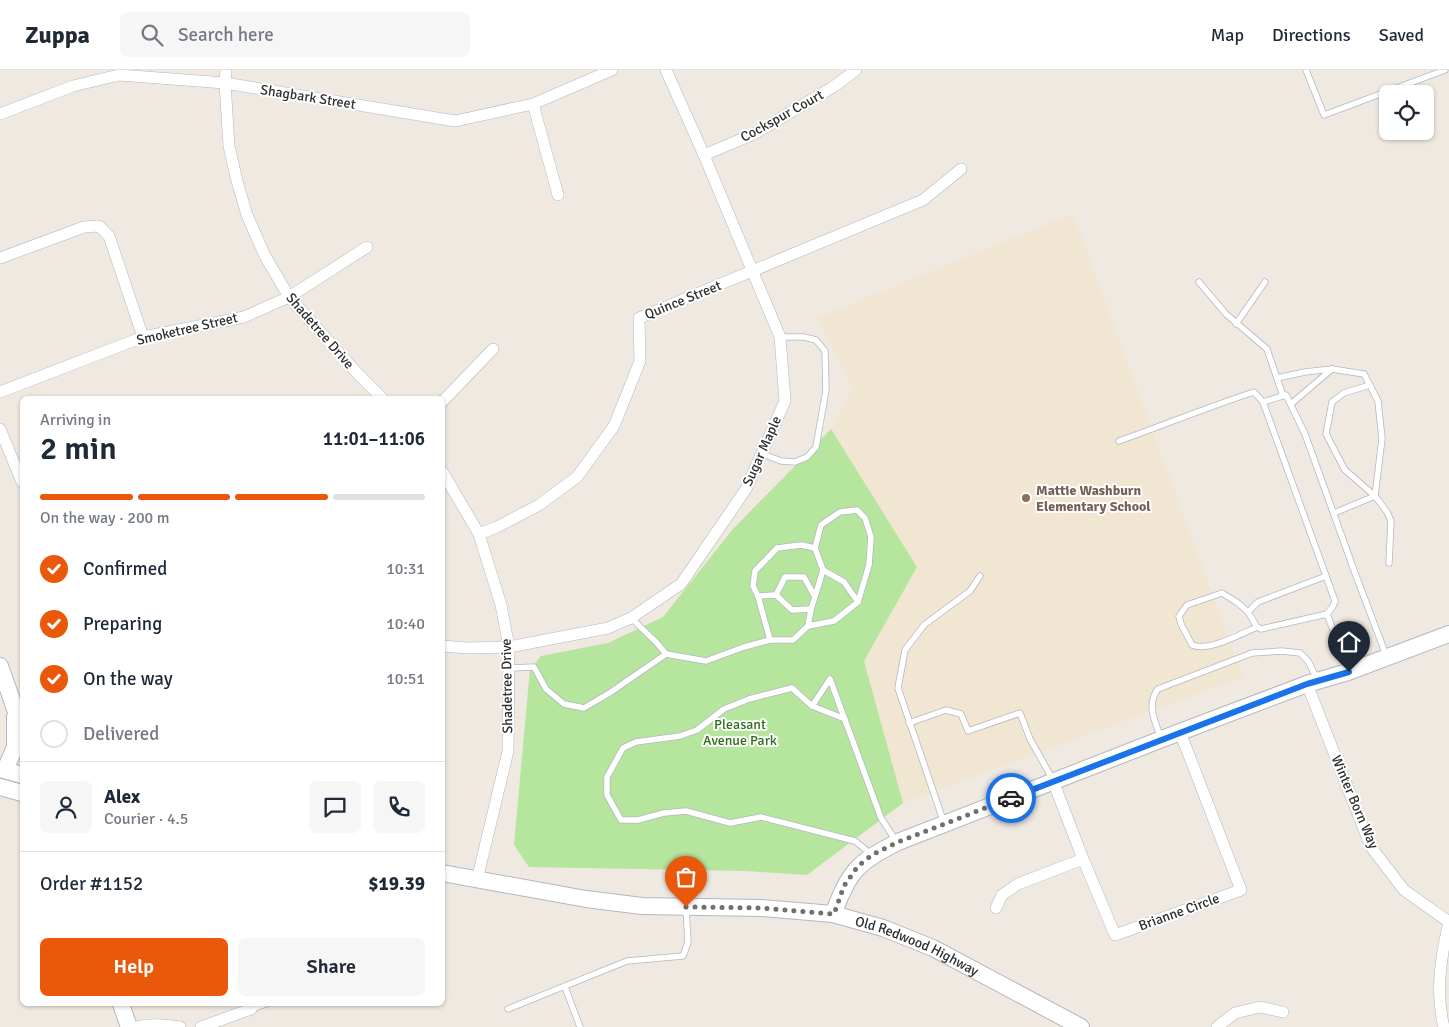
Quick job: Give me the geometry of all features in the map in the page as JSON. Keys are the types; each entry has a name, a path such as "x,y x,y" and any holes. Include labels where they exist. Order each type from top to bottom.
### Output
{"street":[{"name":"Shadetree Drive","path":"226,70 225,83 230,146 237,181 247,215 265,256 289,297 380,396"},
{"name":"Shagbark Street","path":"0,114 73,86 119,75 225,83 455,121 533,104 612,70"},
{"name":"Sugar Maple","path":"445,646 509,647 608,628 631,618 682,584 746,489 785,401 780,337 704,155 666,70"},
{"name":"Cockspur Court","path":"704,155 754,134 833,87 856,70"},
{"path":"533,104 558,195"},
{"name":"Quince Street","path":"479,534 497,527 539,505 577,477 614,426 640,361 639,318 923,200 961,169"},
{"path":"0,258 84,227 99,226 109,236 143,337"},
{"name":"Smoketree Street","path":"0,392 143,337 244,316 289,297 367,247"},
{"path":"445,399 493,349"},
{"path":"0,429 20,477"},
{"name":"Shadetree Drive","path":"445,476 479,534 501,606 509,647 508,752 477,880"},
{"path":"834,914 844,886 858,866 872,855 898,842 1180,732 1449,634"},
{"path":"0,666 20,724"},
{"name":"Winter Born Way","path":"1313,683 1371,847 1404,890 1449,922"},
{"path":"15,709 15,747 3,770 20,774"},
{"name":"Brianne Circle","path":"1053,781 1115,936 1241,890 1180,732"},
{"path":"0,787 20,792"},
{"path":"996,908 1002,895 1018,884 1083,859"},
{"name":"Old Redwood Highway","path":"445,874 586,899 642,906 761,908 834,914 883,928 933,948 1081,1027"},
{"path":"1444,1027 1441,1017 1440,982 1442,954 1449,922"},
{"path":"122,1006 129,1027"},
{"path":"201,1027 250,1006"},
{"path":"1217,1027 1235,1013 1260,1007 1283,1012"},
{"path":"136,1027 162,1024 180,1027"}],"lane":[{"path":"1306,70 1324,115 1445,70"},
{"path":"1199,282 1218,306 1236,324 1267,349 1283,396"},
{"path":"1236,324 1265,282"},
{"path":"763,454 781,461 795,462 807,457 816,446 826,390 825,351 816,340 804,337 780,337"},
{"path":"1277,378 1304,372 1332,369 1364,374 1378,401 1382,439 1376,496"},
{"path":"1291,404 1332,369"},
{"path":"1370,385 1344,393 1332,402 1326,434 1345,470 1376,496 1387,512 1391,521 1389,563"},
{"path":"1119,441 1210,406 1254,392 1263,402 1335,600 1333,606 1327,614 1261,629 1257,627 1221,642 1197,648 1192,645 1179,616 1187,604 1222,593 1248,612 1257,627"},
{"path":"1263,402 1286,395 1291,404 1305,434 1387,657"},
{"path":"1334,513 1376,496"},
{"path":"631,618 666,654 706,661 770,640 793,640 808,626 834,621 858,602 869,564 871,537 864,518 857,510 840,512 821,525 815,548 823,570 811,609 808,626"},
{"path":"770,640 758,596 753,586 755,571 777,548 801,545 815,548"},
{"path":"823,570 844,582 858,602"},
{"path":"776,595 785,576 804,577 815,597"},
{"path":"945,824 898,688 905,650 924,625 970,591 980,576"},
{"path":"1248,612 1258,602 1326,576"},
{"path":"758,596 776,595 792,610 811,609"},
{"path":"1327,614 1349,672"},
{"path":"1161,740 1152,716 1153,695 1158,689 1227,662 1252,653 1282,651 1300,653 1308,661 1313,683"},
{"path":"509,668 534,668 546,689 564,704 584,708 666,654"},
{"path":"812,706 830,679 881,818 898,842"},
{"path":"845,719 812,706 792,688 749,699 724,709 697,730 680,736 636,742 623,748 607,777 607,795 621,820 638,820 664,813 686,811 730,823 761,817 855,841 872,855"},
{"path":"909,723 946,710 961,714 968,731 1020,713 1030,739 1053,781"},
{"path":"508,1009 627,962 683,956 688,942 686,907"},
{"path":"564,987 580,1027"}],"shaded area":[{"name":"Mattie Washburn Elementary School","path":"1073,214 1243,677 903,803 864,661 917,567 831,429 853,388 817,318"}],"green space":[{"name":"Pleasant Avenue Park","path":"831,429 917,567 864,661 903,803 807,875 746,871 529,867 514,845 530,669 541,656 608,643 663,617 733,529"}],"way so far":[{"path":"686,907 761,908 834,914 844,886 858,866 872,855 898,842 1011,798"}],"place":[{"name":"Mattie Washburn Elementary School","path":"1026,498"}],"route":[{"path":"1011,798 1307,684 1349,672"}]}
